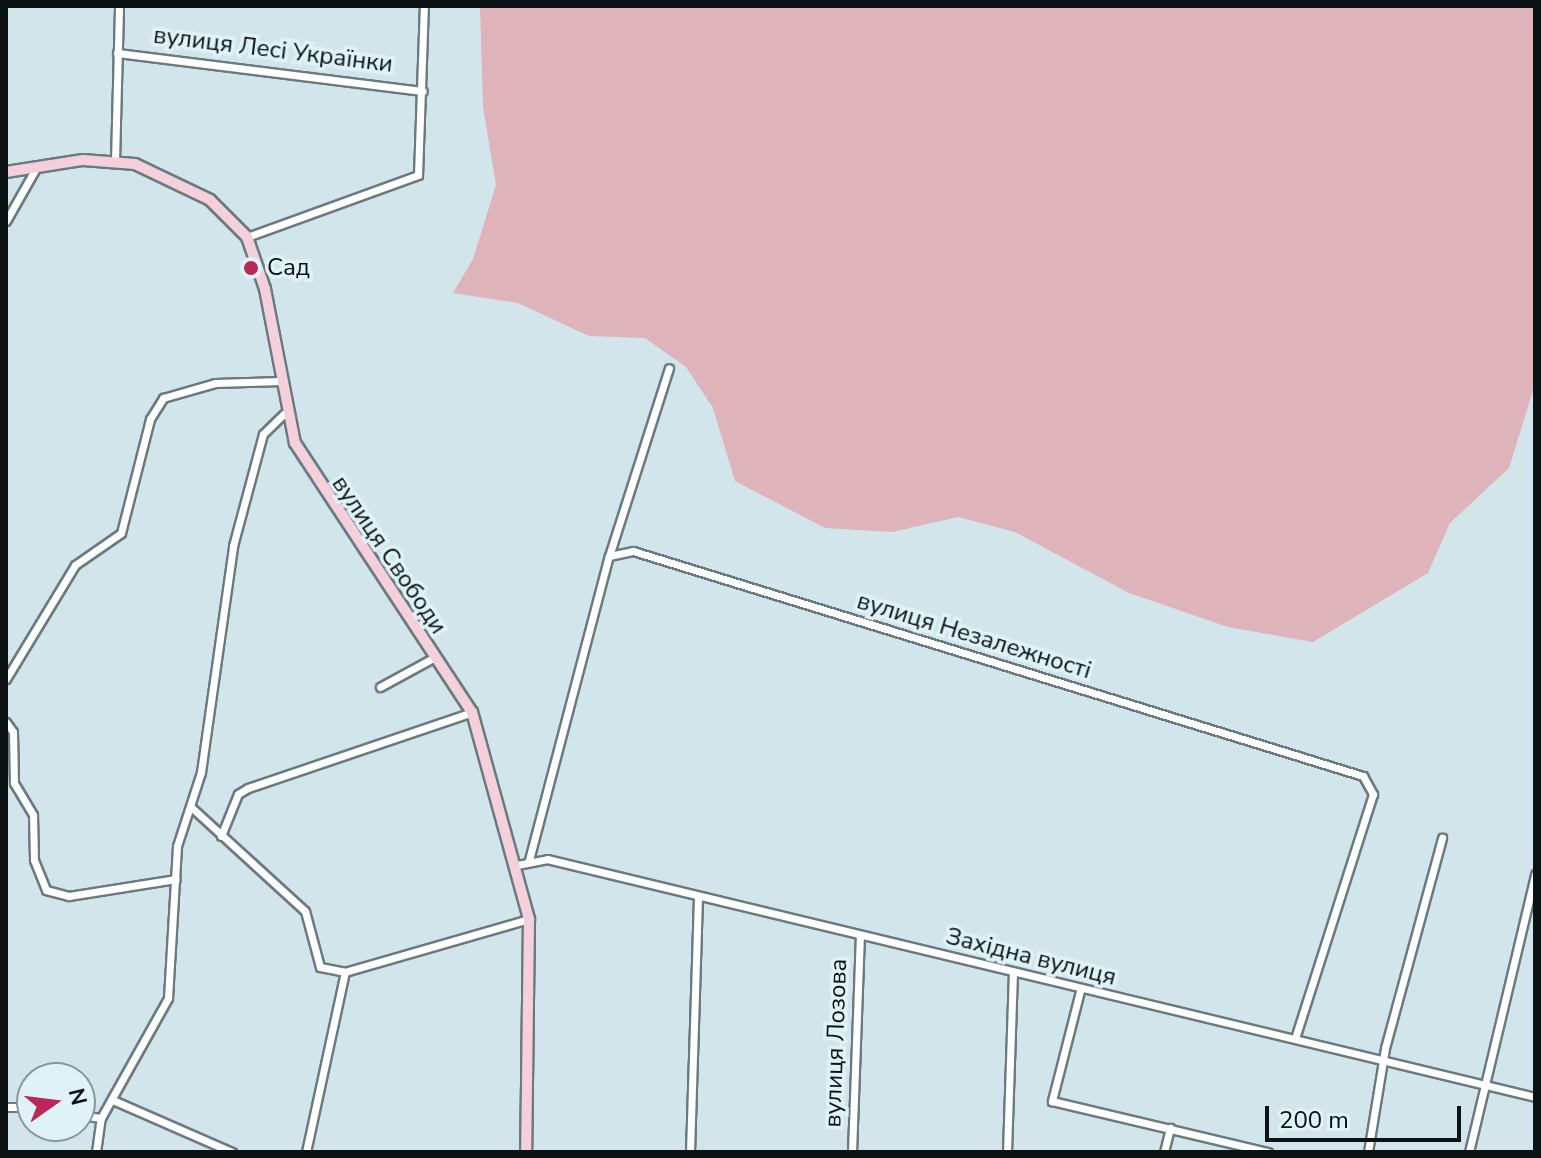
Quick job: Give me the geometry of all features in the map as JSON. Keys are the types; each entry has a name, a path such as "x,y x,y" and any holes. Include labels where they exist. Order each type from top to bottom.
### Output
{"street":[{"path":"115,161 119,6"},
{"path":"247,237 418,175 424,6"},
{"name":"вулиця Лесі Українки","path":"117,53 423,91"},
{"name":"вулиця Свободи","path":"6,172 115,161 171,177 210,200 247,237 265,289 284,414 322,493 472,712 517,865 529,919 526,1152"},
{"path":"6,221 36,168"},
{"path":"517,865 529,860 609,556 669,368"},
{"path":"6,679 75,565 121,533 150,419 163,398 215,383 281,381"},
{"path":"96,1152 101,1118 115,1101 168,998 176,879 191,807 233,546 263,434 284,414"},
{"name":"вулиця Незалежності","path":"609,556 643,554 1363,776 1373,794 1295,1038"},
{"path":"380,687 435,657"},
{"path":"221,836 238,794 248,788 472,712"},
{"path":"6,722 13,732 14,783 33,815 34,860 46,890 69,896 176,879"},
{"path":"191,807 305,911 320,967 345,972 529,919"},
{"path":"1368,1152 1383,1058 1442,838"},
{"name":"Західна вулиця","path":"529,860 860,936 1080,991 1484,1080 1535,1097"},
{"path":"1469,1152 1535,874"},
{"path":"690,1152 698,899"},
{"path":"1525,918 1535,920"},
{"name":"вулиця Лозова","path":"852,1152 860,936"},
{"path":"306,1152 345,972"},
{"path":"1007,1152 1013,973"},
{"path":"1080,991 1052,1101 1268,1152"},
{"path":"115,1101 232,1152"},
{"path":"96,1117 101,1118"},
{"path":"1164,1152 1170,1128"}],"shaded area":[{"path":"480,6 1535,6 1535,384 1509,468 1450,523 1428,573 1313,642 1228,627 1129,593 1015,532 958,517 892,532 825,528 735,481 713,408 686,367 645,338 589,336 518,303 453,293 473,259 496,185 483,107"}],"place":[{"name":"Сад","path":"251,268"}]}
